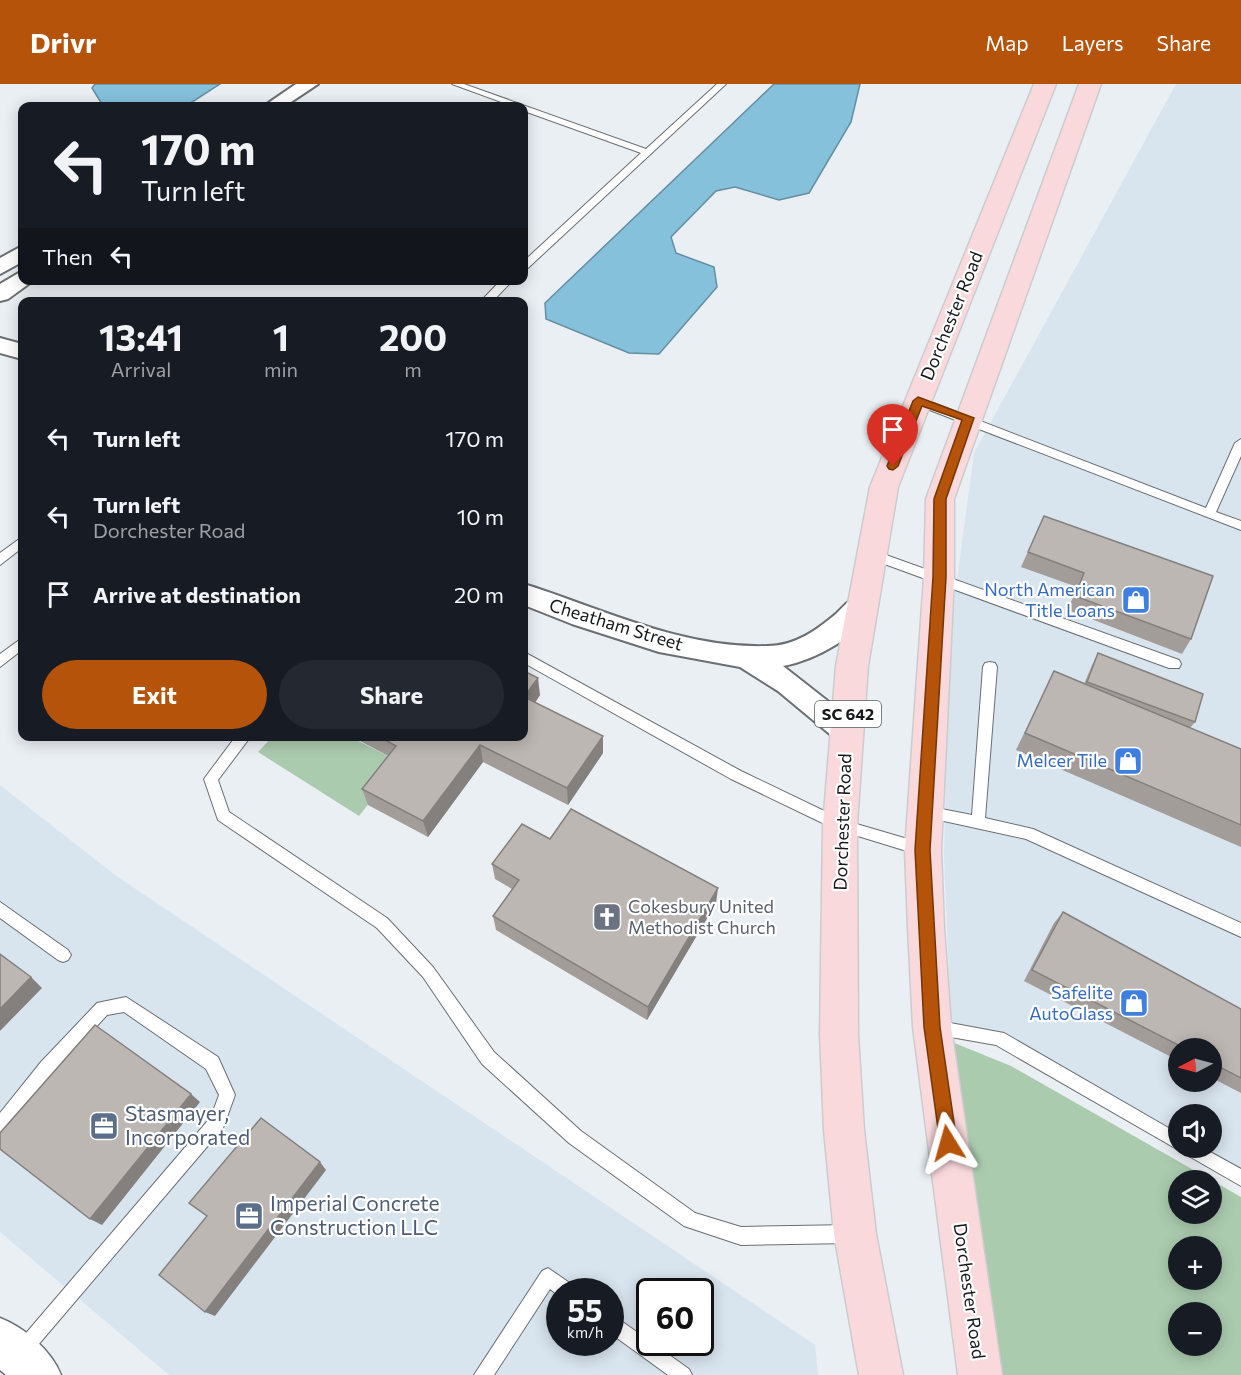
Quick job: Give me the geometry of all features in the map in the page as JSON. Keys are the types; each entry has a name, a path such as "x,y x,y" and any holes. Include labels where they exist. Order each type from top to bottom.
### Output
{"main road":[{"name":"Dorchester Road","path":"881,1375 855,1234 844,1130 839,1034 840,825 852,666 884,487 1045,84"},
{"name":"Dorchester Road","path":"981,1375 932,1027 923,850 939,577 940,499 1090,84"}],"street":[{"path":"280,102 309,84"},
{"path":"0,267 18,256"},
{"path":"0,294 18,281"},
{"path":"0,345 18,351"},
{"name":"Cheatham Street","path":"528,596 595,622 658,641 746,657 793,653 835,632 862,606"},
{"name":"Cheatham Street","path":"746,657 788,683 847,732"}],"lane":[{"path":"456,84 508,102"},
{"path":"528,262 722,84"},
{"path":"528,109 647,152"},
{"path":"490,297 503,285"},
{"path":"918,401 969,418 1241,526"},
{"path":"1210,513 1241,442"},
{"path":"0,560 18,545"},
{"path":"872,555 939,577 1174,664"},
{"path":"0,662 18,646"},
{"path":"528,659 736,775 840,825 923,850"},
{"path":"978,823 990,667"},
{"path":"240,741 211,779 223,816 382,923 428,972 488,1059 575,1137 690,1221 741,1236 855,1234"},
{"path":"924,811 1028,833 1241,930"},
{"path":"0,909 63,955"},
{"path":"0,1126 47,1068 103,1008 126,1004 212,1063 227,1095 217,1122 19,1357"},
{"path":"932,1027 962,1030 998,1038 1168,1137"},
{"path":"1206,1158 1241,1178"},
{"path":"483,1375 546,1280"},
{"path":"624,1332 683,1375"}],"shaded area":[{"path":"1176,84 1241,84 1241,1178 1206,1158 1222,1158 1222,1104 1168,1104 1168,1137 998,1038 951,1029 944,855 949,639 974,453"},
{"path":"0,785 115,875 815,1345 818,1375 169,1375 0,1232"}],"green space":[{"path":"268,741 359,741 401,763 359,816 258,752"},
{"path":"952,1042 1011,1066 1168,1155 1168,1158 1172,1158 1193,1170 1168,1170 1168,1224 1222,1224 1222,1186 1241,1197 1241,1375 1002,1375"}],"water":[{"path":"95,84 220,84 192,102 101,102 92,88"},
{"path":"774,84 860,84 851,122 809,193 779,200 735,187 716,191 671,237 676,253 714,267 717,287 659,354 629,353 546,319 545,303"}],"building":[{"name":"North American Title Loans","path":"1044,516 1213,576 1191,639 1075,596 1084,573 1028,552"},
{"path":"1098,653 1203,694 1195,722 1087,682"},
{"name":"Melcer Tile","path":"1054,671 1241,749 1241,825 1025,733"},
{"path":"528,673 538,678 528,692"},
{"path":"528,699 603,736 567,788 480,745 423,821 362,789 396,746 387,741 528,741"},
{"name":"Cokesbury United Methodist Church","path":"571,809 718,888 648,1007 493,916 519,880 492,864 522,824 550,839"},
{"name":"Safelite AutoGlass","path":"1063,912 1241,1009 1241,1078 1222,1068 1222,1038 1168,1040 1032,970"},
{"path":"0,954 31,977 0,1009"},
{"name":"Stasmayer, Incorporated","path":"95,1025 191,1094 90,1219 0,1149 0,1133"},
{"name":"Imperial Concrete Construction LLC","path":"261,1118 320,1162 205,1312 159,1275 207,1216 189,1203"}],"place":[{"name":"North American Title Loans","path":"1136,600"},
{"name":"Melcer Tile","path":"1128,761"},
{"name":"Cokesbury United Methodist Church","path":"607,917"},
{"name":"Safelite AutoGlass","path":"1134,1003"},
{"name":"Stasmayer, Incorporated","path":"104,1126"},
{"name":"Imperial Concrete Construction LLC","path":"249,1216"}],"route":[{"path":"893,466 918,401 969,418 940,499 939,577 924,811 923,850 932,1027 948,1143"}]}
